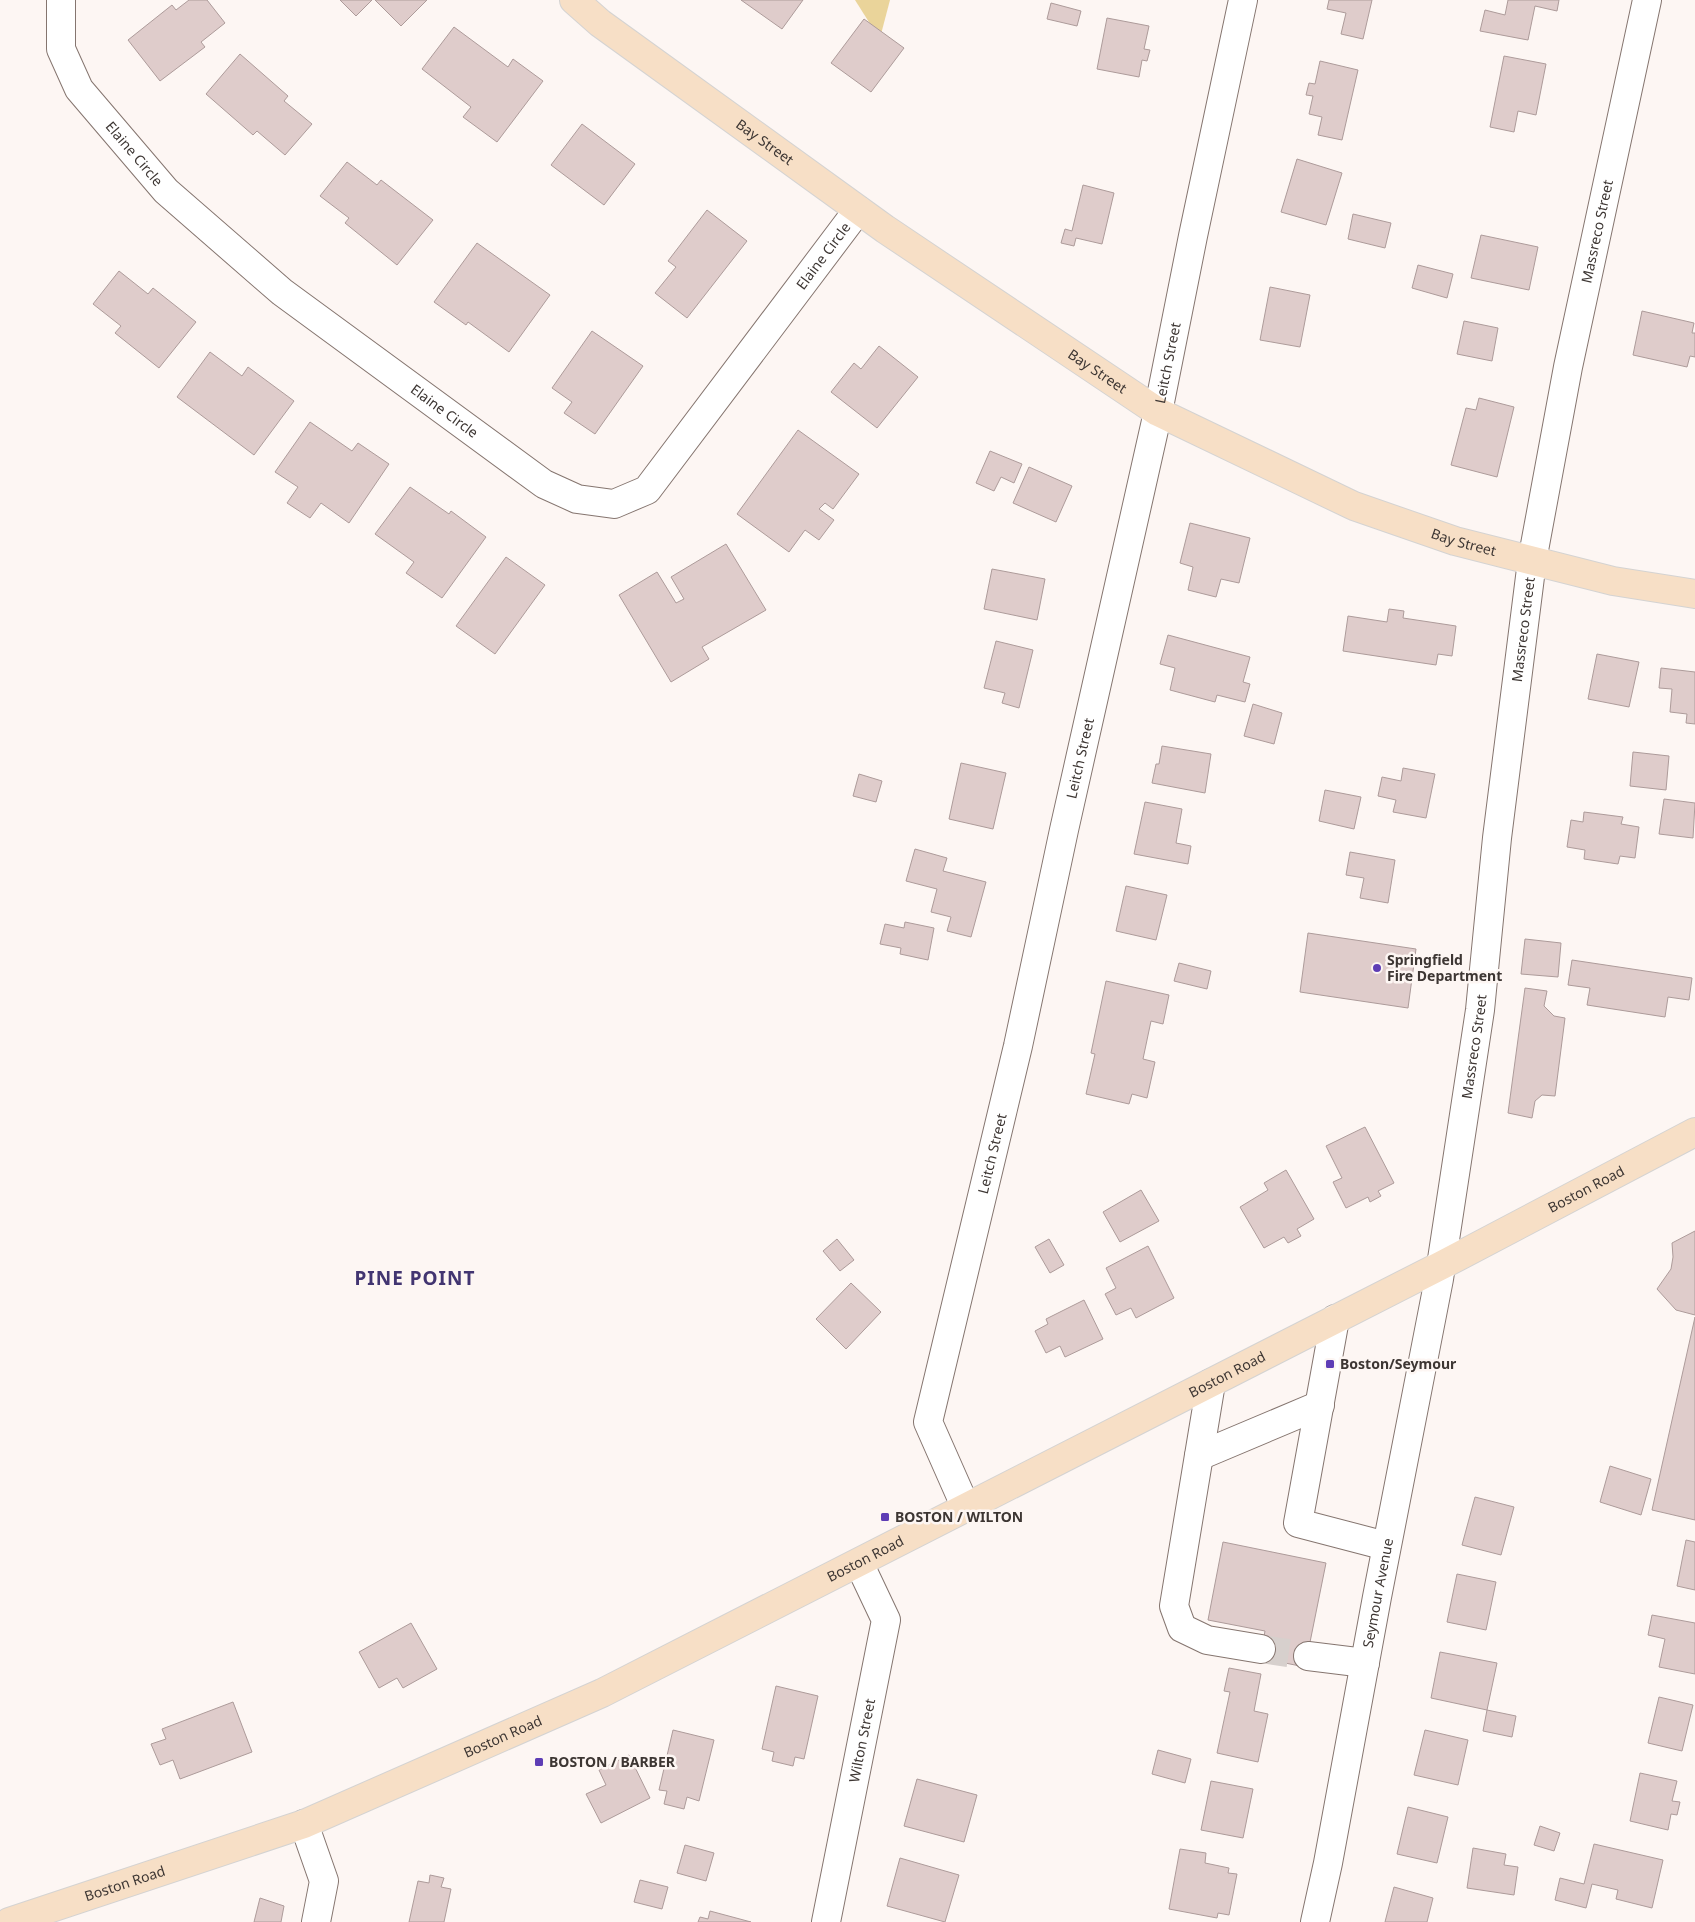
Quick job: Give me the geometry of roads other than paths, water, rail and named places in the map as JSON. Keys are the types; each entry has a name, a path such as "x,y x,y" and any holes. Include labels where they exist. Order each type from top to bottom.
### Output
{"main road":[{"name":"Bay Street","path":"574,0 600,23 858,210 1027,326 1158,412 1354,506 1455,541 1613,582 1695,594"},
{"name":"Boston Road","path":"9,1922 304,1824 602,1693 1442,1265 1695,1132"}],"street":[{"name":"Elaine Circle","path":"61,0 61,49 80,89 166,192 282,292 544,484 577,498 614,504 647,490 858,210"},
{"name":"Leitch Street","path":"966,1508 928,1422 1018,1046 1066,821 1158,412 1243,0"},
{"name":"Massreco Street","path":"1442,1265 1480,1010 1497,838 1532,561 1568,367 1647,0"},
{"name":"Seymour Avenue","path":"1315,1922 1328,1863 1386,1546 1442,1265"},
{"path":"1335,1319 1298,1523 1386,1546"},
{"path":"1211,1383 1174,1606 1182,1628 1207,1640 1261,1649"},
{"path":"1199,1456 1320,1405"},
{"name":"Wilton Street","path":"826,1922 886,1620 859,1563"},
{"path":"1308,1656 1365,1662"},
{"path":"304,1824 324,1881 316,1922"}],"tunnel":[{"path":"1261,1649 1308,1656"}],"place":[{"name":"Springfield Fire Department","path":"1377,968"},
{"name":"Boston/Seymour","path":"1330,1364"},
{"name":"BOSTON / WILTON","path":"885,1517"},
{"name":"BOSTON / BARBER","path":"539,1762"}],"district":[{"name":"PINE POINT","path":"415,1278"}]}
